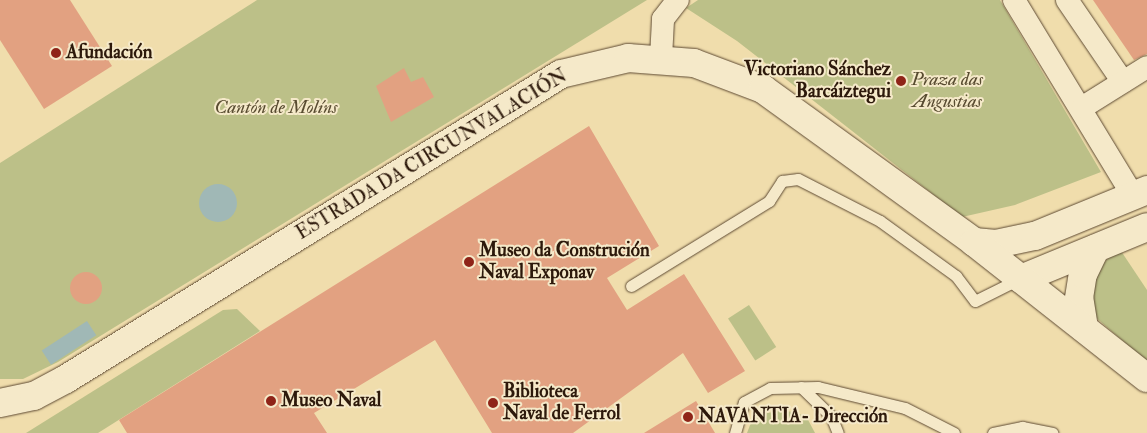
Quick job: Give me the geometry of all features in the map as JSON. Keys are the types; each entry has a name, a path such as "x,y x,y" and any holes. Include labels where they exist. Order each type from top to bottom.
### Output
{"main road":[{"name":"ESTRADA DA CIRCUNVALACIÓN","path":"0,403 34,396 66,379 562,74 628,58 661,58 694,63 763,89 974,242 1147,378"},
{"path":"974,242 1012,242 1076,221 1140,193"},
{"path":"1021,279 1025,258 1076,221"},
{"path":"1021,279 1147,227"},
{"path":"1084,328 1079,298 1083,274 1095,249"}],"street":[{"path":"661,58 663,19 678,0"},
{"path":"1014,0 1140,193"},
{"path":"1067,0 1123,82"},
{"path":"1083,107 1147,67"}],"lane":[{"path":"631,286 769,201 782,180 798,179 880,221 956,276 975,301 1021,279"},
{"path":"801,387 831,416 838,433"},
{"path":"735,433 744,402 770,388 801,387 818,387 906,408 954,433"},
{"path":"994,433 1022,427 1052,433"}],"green space":[{"name":"Cantón de Molíns","path":"257,0 647,0 58,362 23,379 0,379 0,163"},
{"name":"Praza das Angustias","path":"698,0 1000,0 1101,172 1015,205 962,217 737,41 686,8"},
{"path":"1119,248 1147,290 1147,362 1093,315 1093,273"},
{"path":"749,305 776,347 755,361 728,319"},
{"path":"237,309 260,331 98,433 26,433 223,310"},
{"path":"784,410 806,416 815,433 747,433 752,420 762,414"}],"water":[{"path":"218,184 232,189 237,203 232,217 218,222 204,217 199,203 204,189"},
{"path":"87,321 96,335 51,365 42,350"}],"building":[{"name":"Afundación","path":"0,0 70,0 112,66 44,109 0,40"},
{"path":"1093,0 1147,0 1147,54 1134,60"},
{"path":"404,68 411,82 423,77 434,97 391,122 376,86"},
{"path":"589,126 659,246 607,278 627,310 684,274 745,371 708,393 683,353 573,433 492,433 435,340 314,413 327,433 127,433 119,420"},
{"path":"86,272 97,277 102,288 97,299 86,304 75,299 70,288 75,277"},
{"name":"NAVANTIA- Dirección","path":"696,401 715,433 644,433"}],"place":[{"name":"Afundación","path":"56,53"},
{"name":"Victoriano Sánchez Barcáiztegui","path":"901,81"},
{"name":"Museo da Construción Naval Exponav","path":"469,262"},
{"name":"Museo Naval","path":"271,401"},
{"name":"Biblioteca Naval de Ferrol","path":"493,403"},
{"name":"NAVANTIA- Dirección","path":"688,417"}]}
